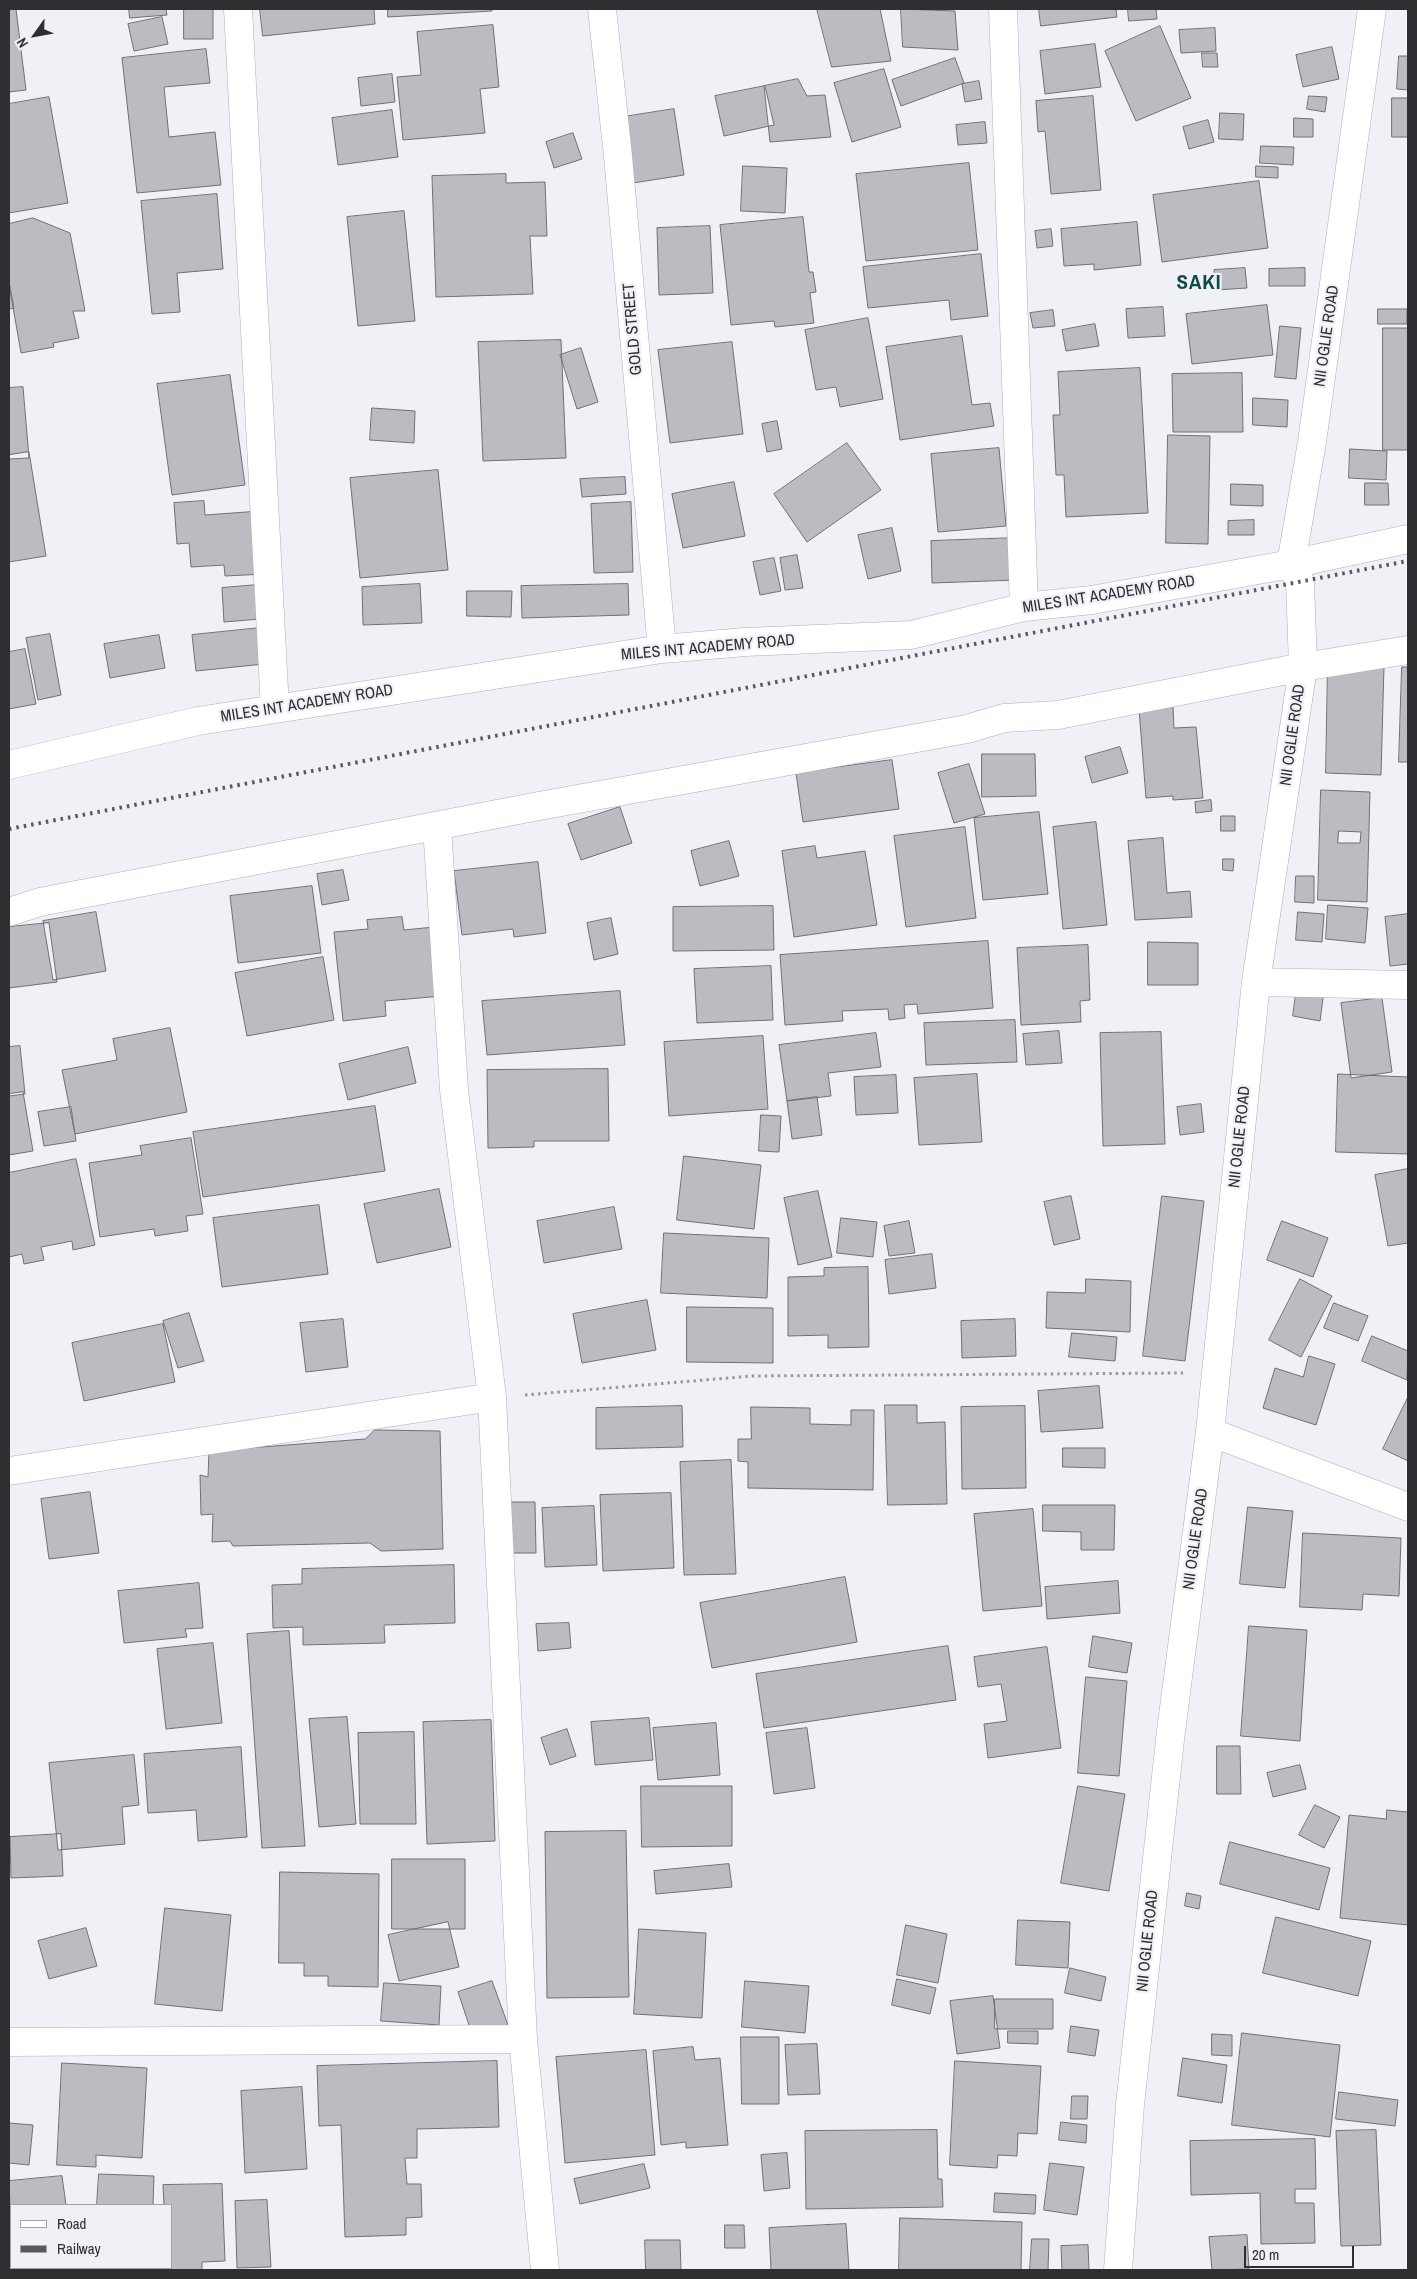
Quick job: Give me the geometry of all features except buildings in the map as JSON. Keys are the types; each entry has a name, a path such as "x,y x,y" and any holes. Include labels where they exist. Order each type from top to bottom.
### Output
{"street":[{"path":"238,9 275,709"},
{"name":"GOLD STREET","path":"602,9 618,156 662,649"},
{"path":"1003,9 1024,608"},
{"name":"NII OGLIE ROAD","path":"1118,2270 1131,2096 1171,1731 1210,1432 1256,982 1303,667 1300,582 1291,564 1312,442 1372,9"},
{"name":"MILES INT ACADEMY ROAD","path":"9,765 198,721 662,649 745,642 911,635 1024,608 1092,600 1291,564 1408,538"},
{"path":"9,912 40,902 436,826 967,729 1004,718 1058,715 1303,667 1408,650"},
{"path":"436,826 454,1090 492,1397 523,2039 545,2270"},
{"path":"1256,982 1408,985"},
{"path":"9,1471 492,1397"},
{"path":"1210,1432 1408,1507"},
{"path":"9,2042 523,2039"}],"path":[{"path":"492,1397 752,1376 1215,1373"}],"railway":[{"path":"9,829 1408,561"}],"district":[{"name":"SAKI","path":"1199,283"}]}
